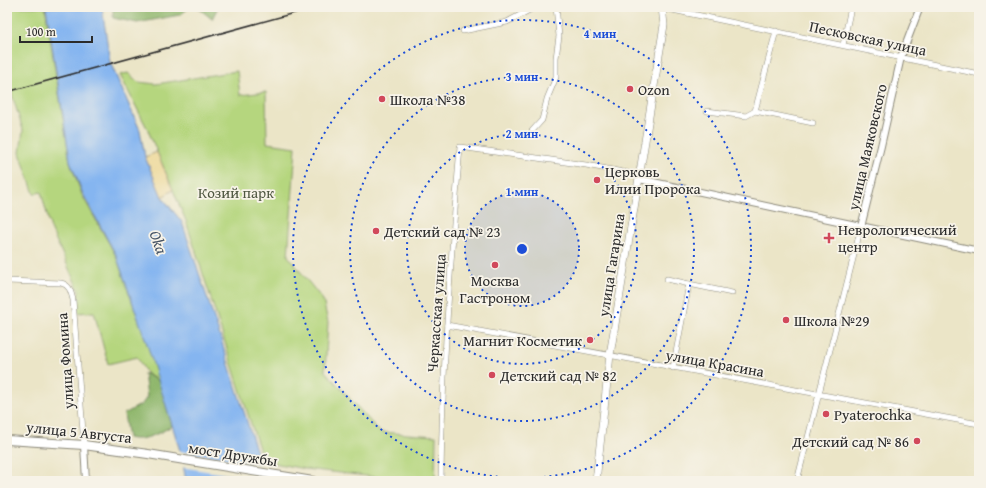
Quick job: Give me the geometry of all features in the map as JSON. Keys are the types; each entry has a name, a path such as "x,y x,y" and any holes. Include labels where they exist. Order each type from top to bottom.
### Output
{"main road":[{"name":"улица Гагарина","path":"596,481 610,355 664,25 661,7"},
{"name":"улица 5 Августа","path":"7,440 84,445 148,454"},
{"name":"мост Дружбы","path":"148,454 313,481"}],"street":[{"path":"463,31 507,22 535,7"},
{"path":"532,131 542,120 547,99 556,77 556,58 559,36 556,7"},
{"name":"Песковская улица","path":"661,7 979,74"},
{"path":"843,45 851,7"},
{"name":"улица Маяковского","path":"797,481 881,146 901,57 920,7"},
{"path":"707,110 746,116 754,111 776,31"},
{"path":"754,111 813,123"},
{"name":"Черкасская улица","path":"441,481 442,410 460,147 579,164 639,177"},
{"path":"639,177 979,252"},
{"path":"667,280 732,293"},
{"name":"улица Фомина","path":"7,281 61,283 66,284 69,287 73,300 86,481"},
{"path":"673,368 689,284"},
{"name":"улица Красина","path":"447,325 979,424"}],"green space":[{"path":"7,7 45,7 70,162 82,195 116,256 159,381 147,374 137,357 108,364 94,312 76,313 79,291 51,229 41,192 34,194 20,153 23,130 9,85 7,84"},
{"path":"113,7 190,7 180,15 137,23 113,18"},
{"path":"197,7 218,7 212,19"},
{"name":"Козий парк","path":"237,71 240,95 266,92 267,143 296,147 288,256 323,300 328,322 325,371 380,432 436,436 435,481 411,481 305,469 263,461 186,221 147,128 120,75 128,73 138,82 156,84"},
{"path":"144,373 159,381 172,426 145,438 128,438 124,414 142,404 147,397"}],"sand":[{"path":"157,152 173,190 162,197 145,157"}],"water":[{"name":"Oka","path":"46,7 102,7 110,62 140,130 145,157 162,197 182,222 266,481 186,481 181,454 147,344 116,255 83,194 70,161"}],"pier":[{"path":"178,451 263,464 268,481 181,467"}],"railway":[{"path":"7,92 316,7"}],"place":[{"name":"Ozon","path":"630,89"},
{"name":"Школа №38","path":"382,99"},
{"name":"Церковь Илии Пророка","path":"597,180"},
{"name":"Детский сад № 23","path":"376,231"},
{"name":"Неврологический центр","path":"829,238"},
{"name":"Москва Гастроном","path":"495,265"},
{"name":"Школа №29","path":"786,320"},
{"name":"Магнит Косметик","path":"590,340"},
{"name":"Детский сад № 82","path":"492,375"},
{"name":"Pyaterochka","path":"826,414"},
{"name":"Детский сад № 86","path":"917,441"}]}
